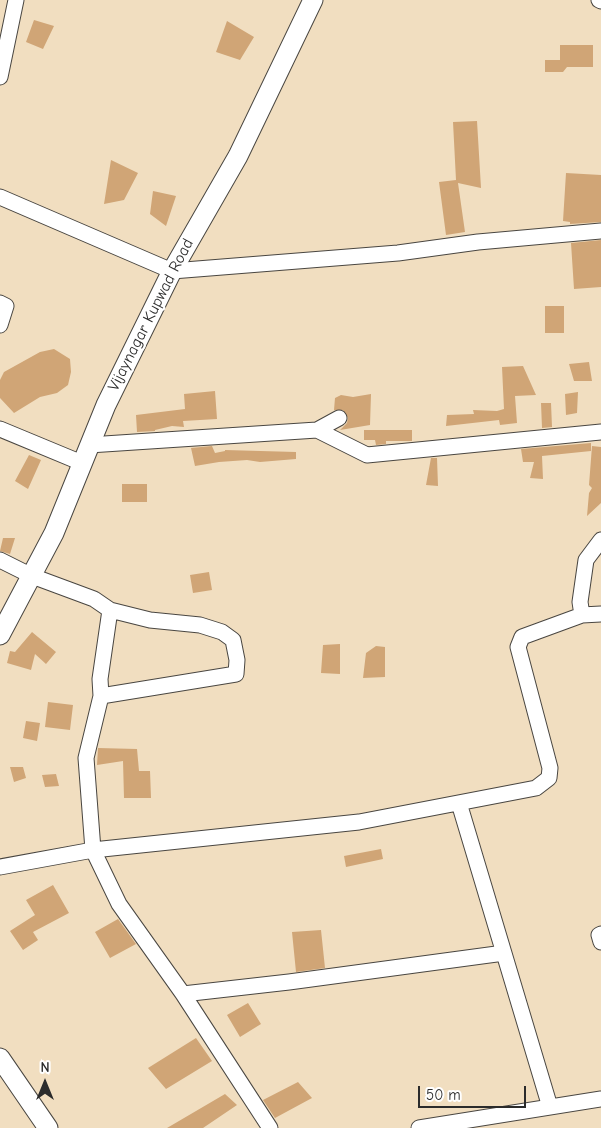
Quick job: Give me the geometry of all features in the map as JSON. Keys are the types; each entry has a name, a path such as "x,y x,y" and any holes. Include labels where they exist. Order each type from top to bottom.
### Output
{"street":[{"path":"0,77 16,0"},
{"name":"Vijaynagar Kupwad Road","path":"0,635 54,533 106,405 172,270 238,156 313,0"},
{"path":"0,197 172,270 398,253 478,242 601,231"},
{"path":"0,303 6,306 0,325"},
{"path":"1,432 86,454 317,430 339,418"},
{"path":"317,430 367,455 601,432"},
{"path":"582,615 580,602 586,560 601,540"},
{"path":"0,560 32,576 94,599 110,610 150,620 200,625 222,632 232,640 237,660 236,674 101,696"},
{"path":"110,610 100,679 101,696 86,758 93,850 119,904 184,994 270,1128"},
{"path":"0,867 93,850 359,822 536,788 549,778 550,768 518,647 522,637 582,615 601,614"},
{"path":"459,802 550,1107"},
{"path":"601,934 599,935 601,942"},
{"path":"184,994 504,953"},
{"path":"0,1058 48,1128"},
{"path":"419,1128 601,1099"}],"building":[{"path":"34,20 54,26 43,49 26,42"},
{"path":"227,21 254,37 240,60 216,52"},
{"path":"560,45 593,45 593,67 567,67 563,72 545,72 545,60 560,60"},
{"path":"477,121 481,188 458,183 465,232 446,235 439,182 456,180 453,122"},
{"path":"111,160 138,173 124,200 104,204"},
{"path":"566,173 601,175 601,222 570,224 570,222 563,221"},
{"path":"153,191 176,196 166,226 150,214"},
{"path":"601,240 601,287 574,289 571,243"},
{"path":"545,306 564,306 564,333 545,333"},
{"path":"54,349 70,359 71,372 68,385 57,393 40,397 14,413 0,398 0,380 4,372 40,352"},
{"path":"589,362 592,381 574,381 569,364"},
{"path":"523,366 536,395 515,396 517,423 500,425 499,420 446,426 447,415 474,414 473,410 497,411 504,409 502,367"},
{"path":"215,391 217,419 183,421 184,427 172,426 155,431 137,432 136,415 185,409 184,394"},
{"path":"578,392 577,413 566,415 565,394"},
{"path":"371,394 370,425 340,430 347,423 348,418 343,410 334,410 335,398 341,395 353,397"},
{"path":"541,403 551,403 552,427 542,428"},
{"path":"364,430 412,430 412,441 386,441 386,444 376,445 375,440 364,440"},
{"path":"591,443 591,451 542,456 543,479 530,478 534,462 523,462 521,449"},
{"path":"212,446 215,453 225,450 296,452 296,459 260,462 247,460 195,466 191,448"},
{"path":"592,446 601,447 601,503 587,516 589,493 592,488 589,485"},
{"path":"29,455 41,460 28,489 15,481"},
{"path":"431,458 437,458 438,486 426,485"},
{"path":"122,484 147,484 147,502 122,502"},
{"path":"3,538 15,538 10,554 0,551"},
{"path":"209,572 212,590 193,593 190,575"},
{"path":"32,632 56,652 46,664 35,654 31,670 7,663 10,651 15,652"},
{"path":"340,644 340,674 321,673 323,645"},
{"path":"376,646 385,647 385,677 363,678 366,653"},
{"path":"48,702 73,705 70,730 45,727"},
{"path":"26,721 40,723 37,741 23,738"},
{"path":"98,748 137,749 139,771 150,771 151,798 124,798 123,761 97,765"},
{"path":"10,767 23,767 26,778 14,782"},
{"path":"56,774 59,786 45,787 42,775"},
{"path":"381,849 383,859 346,867 344,856"},
{"path":"53,885 69,913 33,932 38,940 23,950 10,931 35,915 26,900"},
{"path":"118,919 136,944 110,958 95,932"},
{"path":"321,930 325,968 296,972 292,932"},
{"path":"248,1003 261,1024 240,1037 227,1015"},
{"path":"196,1038 212,1061 166,1089 148,1068"},
{"path":"298,1082 312,1098 275,1118 263,1100"},
{"path":"225,1094 237,1105 203,1128 167,1128"}]}
